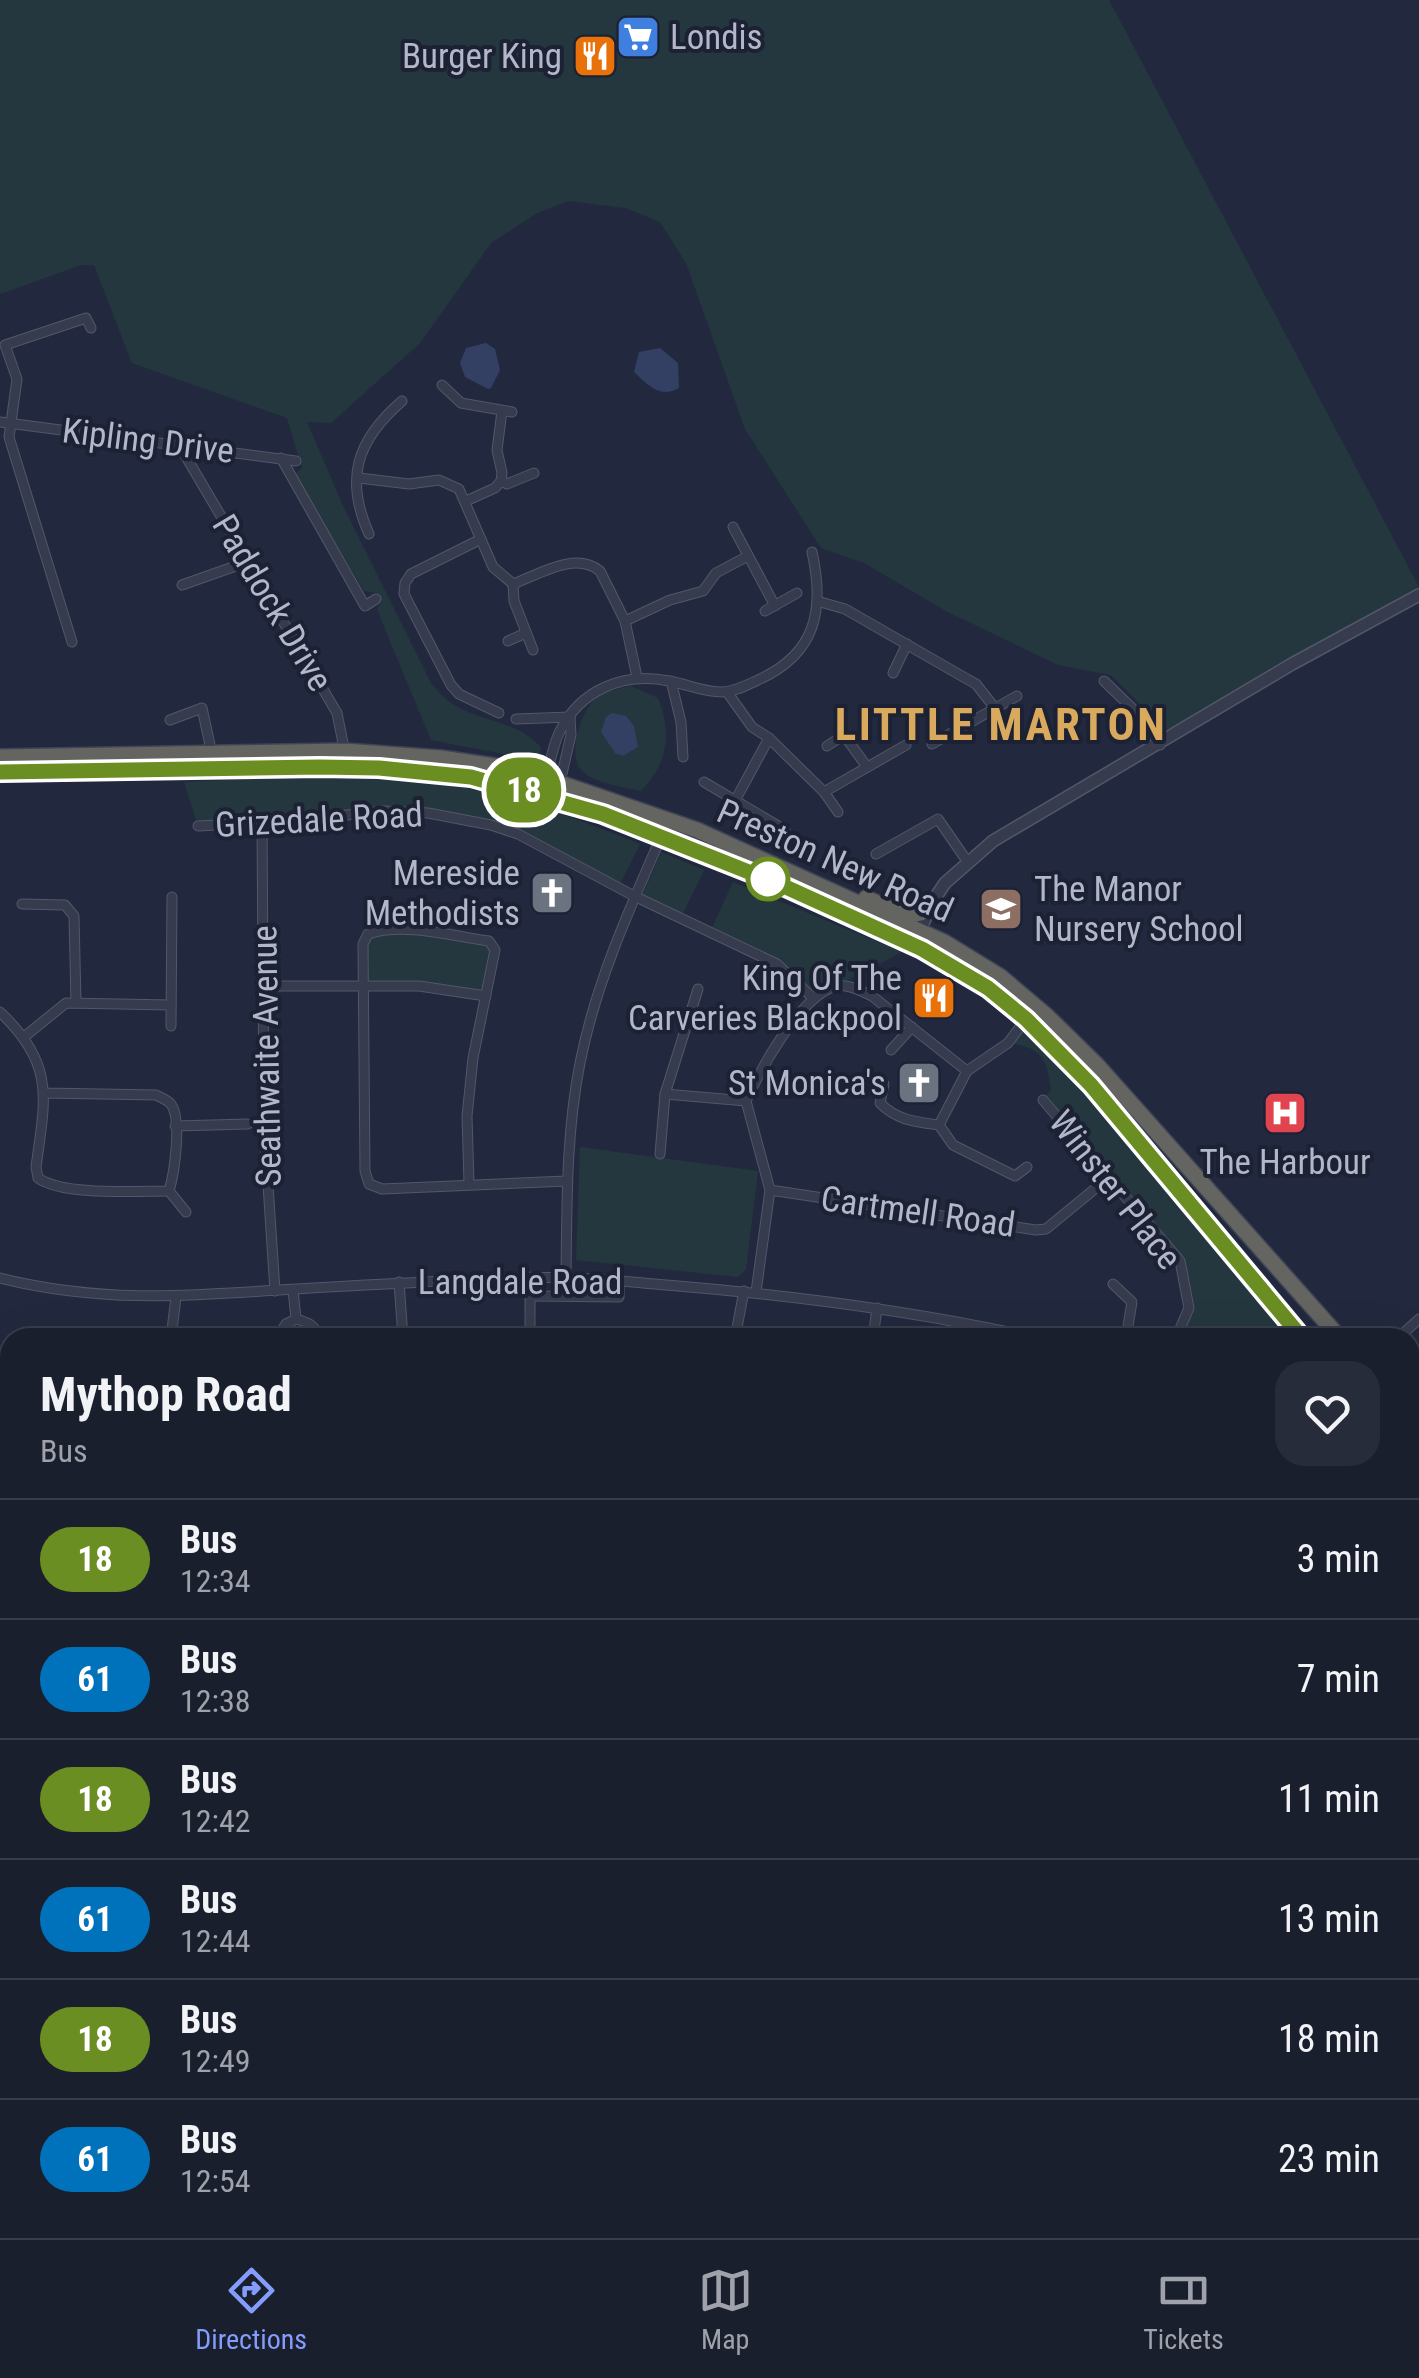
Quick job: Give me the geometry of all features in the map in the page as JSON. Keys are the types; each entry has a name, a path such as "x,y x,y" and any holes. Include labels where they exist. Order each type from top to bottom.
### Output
{"highway":[{"name":"Preston New Road","path":"0,756 212,754 470,762 552,781 669,819 820,886 1001,977 1096,1065 1331,1328"},
{"name":"Preston New Road","path":"0,772 345,760 471,777 564,801 661,836 917,938 1026,1019 1091,1085 1294,1328"},
{"path":"532,792 552,781 564,801"},
{"path":"820,886 837,886 906,914 930,909"}],"street":[{"path":"72,642 9,436 17,378 2,346 86,318 91,328"},
{"path":"442,385 461,403 507,411 497,450 500,482 496,488 466,500"},
{"path":"369,534 356,500 360,455 368,436 402,401"},
{"name":"Kipling Drive","path":"0,422 296,461"},
{"name":"Paddock Drive","path":"179,445 337,713 345,760"},
{"path":"281,458 365,606 376,598"},
{"path":"500,482 507,484 534,473"},
{"path":"359,478 409,484 439,480 459,490 493,567 513,584 514,601 534,650"},
{"path":"733,526 775,606"},
{"path":"481,539 423,565 404,583 409,606 444,676 459,694 499,714"},
{"path":"516,719 570,717 594,692 637,676 727,692 776,672 798,655 809,638 820,587 812,552"},
{"path":"625,622 670,600 703,591 716,573 748,556"},
{"path":"182,585 247,562"},
{"path":"513,584 570,563 585,563 600,572 625,622 637,676"},
{"path":"765,611 797,593"},
{"path":"917,938 946,883 993,841 1292,664 1419,595"},
{"path":"817,601 845,609 976,684 994,707"},
{"path":"508,641 526,633"},
{"path":"430,649 444,643"},
{"path":"893,673 907,644"},
{"path":"670,681 681,722 684,758"},
{"path":"1104,681 1132,708 1160,745"},
{"path":"727,692 752,726 824,792 838,812"},
{"path":"932,744 1017,696"},
{"path":"170,720 202,708 212,754"},
{"path":"552,781 571,736 570,717"},
{"path":"827,746 844,735 867,767"},
{"path":"736,800 769,738"},
{"path":"824,792 906,746"},
{"path":"704,782 785,830"},
{"name":"Grizedale Road","path":"198,826 384,810 463,819 518,834 634,896 777,964 813,998"},
{"path":"566,1277 567,1181 580,1063 602,978 669,819"},
{"path":"876,854 938,819 967,861"},
{"name":"Seathwaite Avenue","path":"262,822 264,1124 275,1290"},
{"path":"171,1026 172,898"},
{"path":"22,904 65,905 74,916 76,1003"},
{"path":"469,1184 467,1116 473,1058 495,950 489,941 432,933 379,930 368,934 362,944 369,1184 382,1189 567,1181"},
{"path":"264,986 419,986 486,996"},
{"path":"756,1292 770,1190 746,1101 803,1008 834,986 847,986 872,996 967,1071"},
{"path":"660,1154 665,1094 698,989"},
{"path":"24,1037 66,1003 172,1005"},
{"path":"0,1012 24,1037 40,1067 46,1093 38,1178 72,1188 169,1191 186,1212"},
{"path":"939,1125 967,1071 1008,1043 1026,1019"},
{"path":"890,1050 912,1027"},
{"path":"884,1084 880,1103 888,1112 908,1121 939,1125 953,1145 1001,1172 1015,1176 1027,1166"},
{"path":"46,1093 156,1096 169,1101 174,1110 176,1166 169,1191"},
{"path":"665,1094 746,1101"},
{"name":"Winster Place","path":"1043,1100 1180,1261 1189,1308 1180,1328"},
{"path":"175,1126 248,1124"},
{"name":"Cartmell Road","path":"770,1190 1036,1230 1046,1229 1108,1178"},
{"name":"Langdale Road","path":"0,1278 51,1290 176,1297 399,1282 566,1277 756,1292 877,1308 984,1328"},
{"path":"530,1278 530,1328"},
{"path":"530,1296 619,1296 620,1281"},
{"path":"399,1282 402,1328"},
{"path":"1112,1284 1132,1302 1128,1328"},
{"path":"293,1290 296,1319"},
{"path":"737,1328 744,1291"},
{"path":"172,1328 176,1297"},
{"path":"874,1328 877,1308"},
{"path":"283,1328 296,1319 315,1328"}],"shaded area":[{"path":"0,0 1109,0 1419,587 1419,595 1165,729 1111,675 1058,665 946,611 864,563 821,548 745,429 686,263 660,222 626,208 568,201 537,213 491,243 420,343 331,423 307,422 343,506 431,683 459,708 510,726 541,748 539,761 431,740 377,608 382,602 377,593 364,591 295,474 302,468 287,418 132,363 94,265 81,265 0,294"},
{"path":"631,686 658,698 665,723 662,758 641,791 595,779 582,771 576,756 577,735 589,706 602,694"},
{"path":"392,778 456,786 549,810 640,844 618,888 518,834 428,813 198,826 184,782"},
{"path":"661,852 704,870 681,918 641,899"},
{"path":"733,882 902,952 813,998 777,964 710,932"},
{"path":"379,930 489,941 495,950 486,996 454,989 364,987 368,934"},
{"path":"1026,1019 1294,1328 1180,1328 1189,1308 1180,1261 1043,1100 1051,1090 1040,1056 1008,1043"},
{"path":"580,1147 758,1171 746,1269 738,1277 576,1260"}],"water":[{"path":"486,343 495,349 500,370 488,389 465,377 460,363 466,348"},
{"path":"660,348 678,363 679,388 672,391 655,389 634,372 639,352"},
{"path":"612,713 626,716 634,726 638,747 623,756 615,753 601,732 606,717"}],"bus line":[{"name":"18","path":"0,772 320,767 426,771 471,777 603,814 779,884 922,949 988,988 1026,1019 1091,1085 1294,1328"}],"place":[{"name":"Londis","path":"638,37"},
{"name":"Burger King","path":"595,56"},
{"name":"Mereside Methodists","path":"552,893"},
{"name":"The Manor Nursery School","path":"1001,909"},
{"name":"King Of The Carveries Blackpool","path":"934,998"},
{"name":"St Monica's","path":"919,1083"},
{"name":"The Harbour","path":"1285,1113"}],"district":[{"name":"LITTLE MARTON","path":"1001,724"}]}
